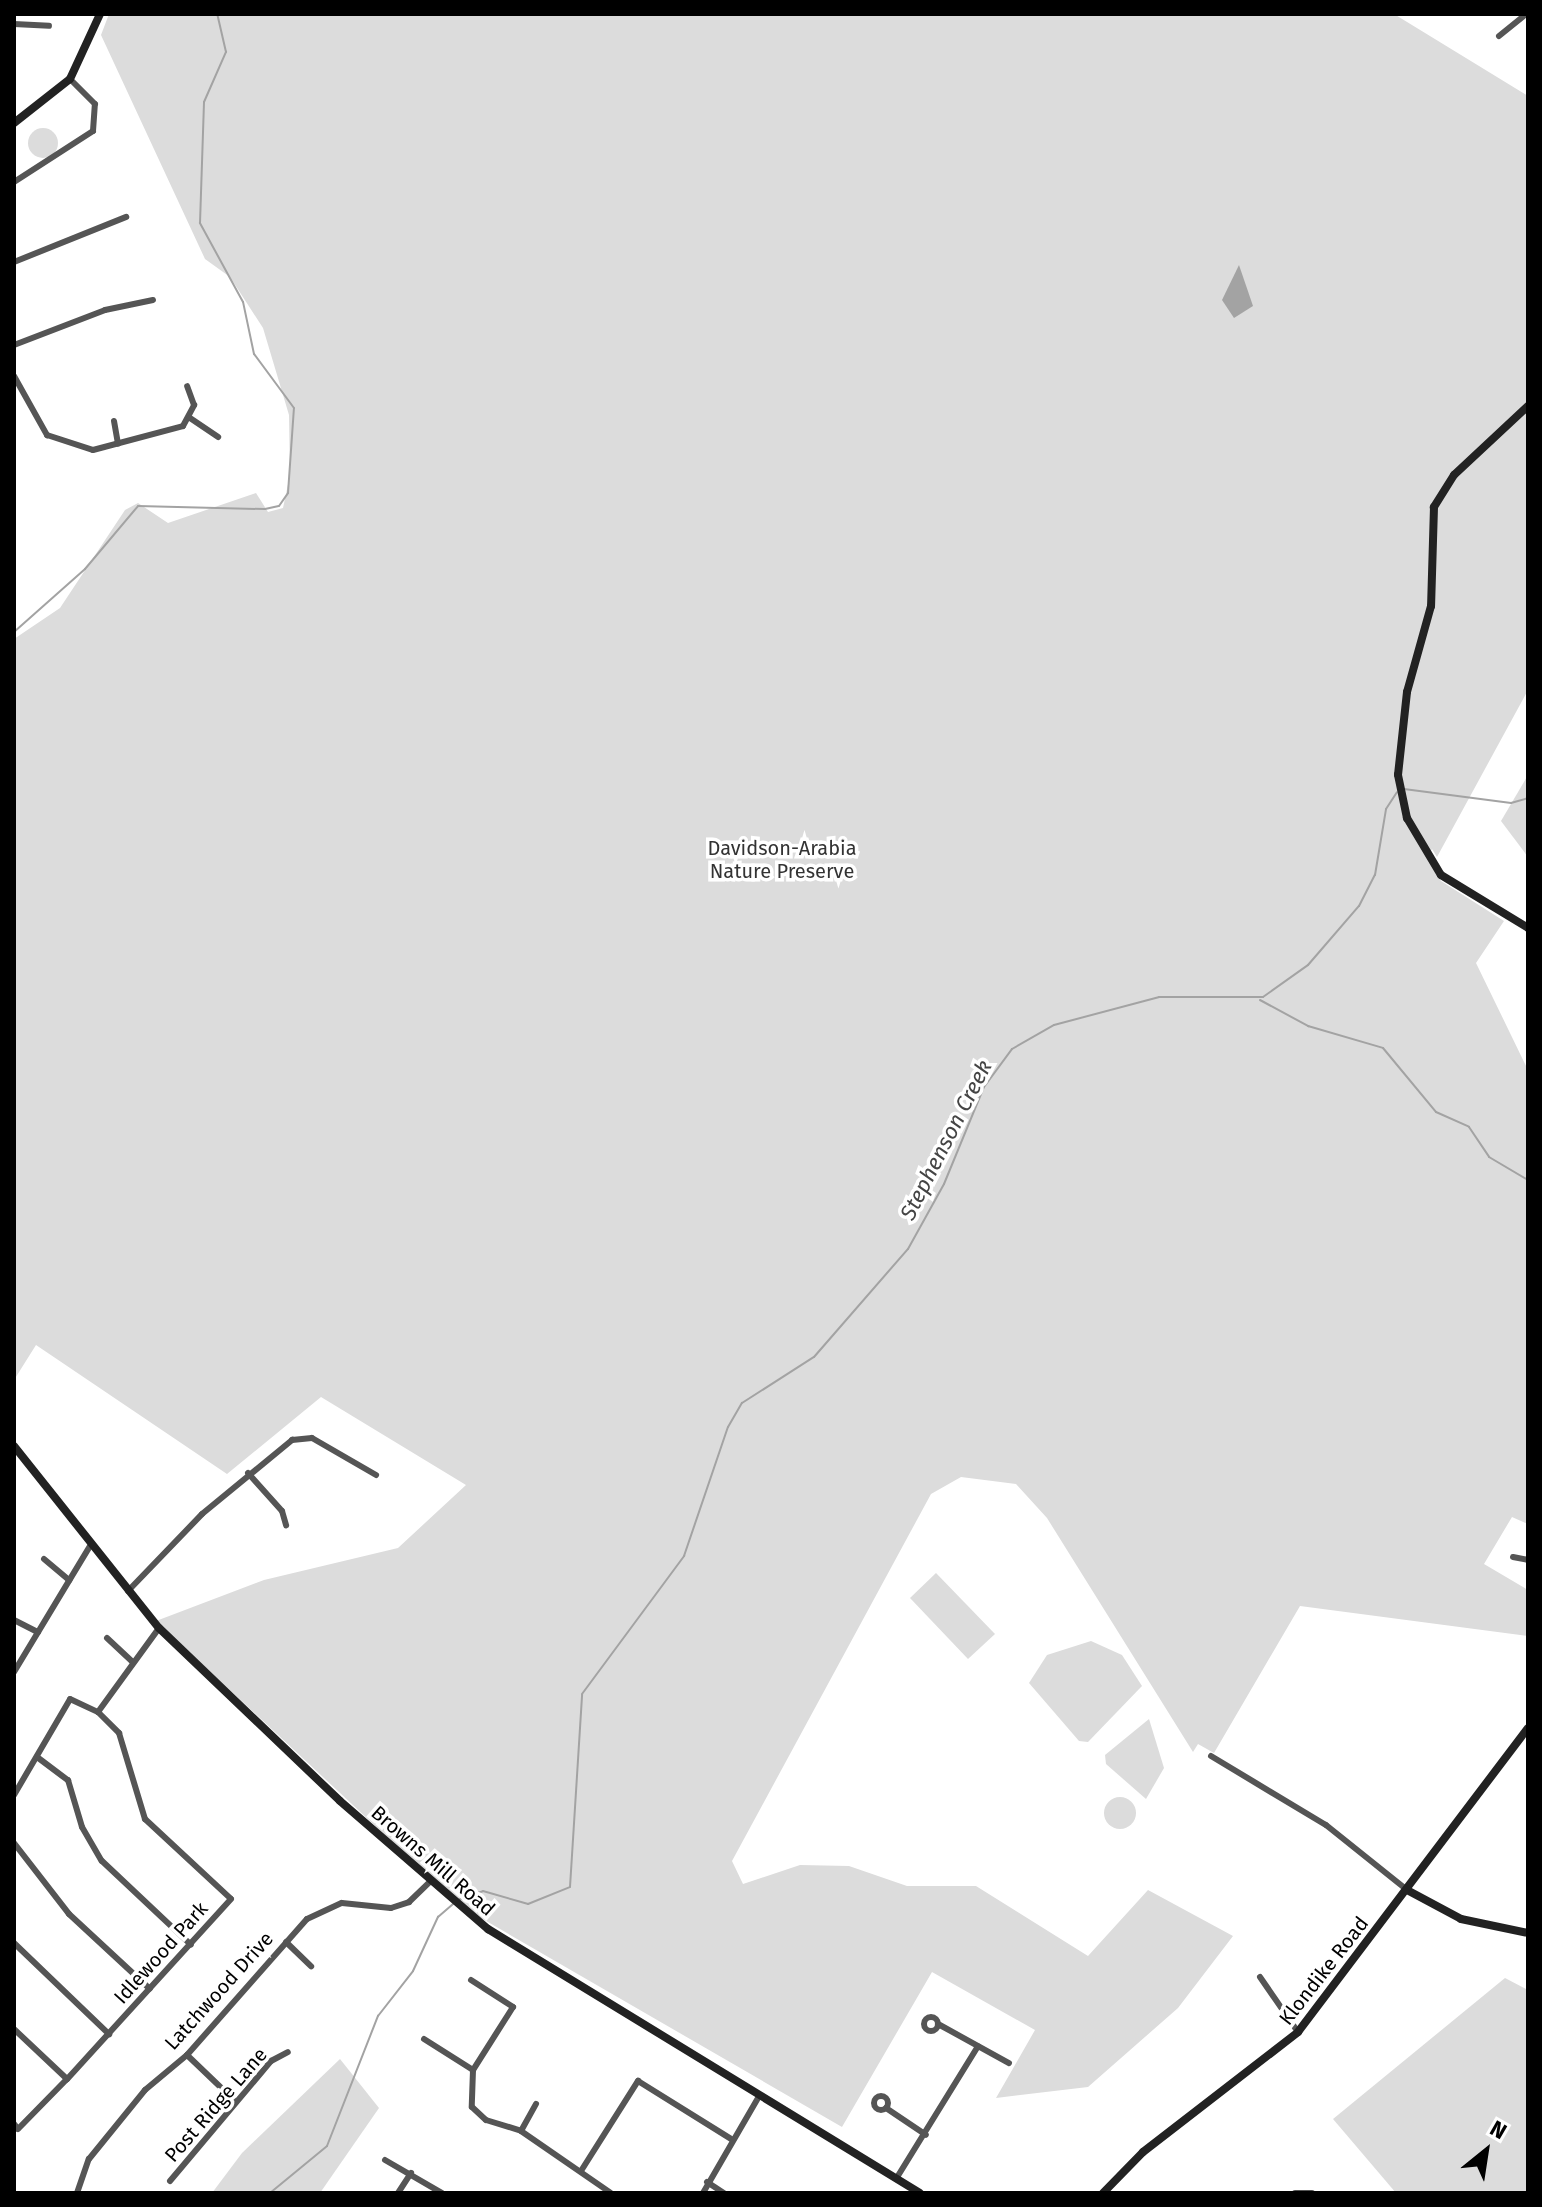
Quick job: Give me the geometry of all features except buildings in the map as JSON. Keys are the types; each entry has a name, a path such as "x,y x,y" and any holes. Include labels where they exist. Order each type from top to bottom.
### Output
{"main road":[{"path":"14,123 70,79 100,14"},
{"path":"1528,406 1454,475 1434,507 1431,606 1407,692 1398,775 1407,818 1441,875 1528,928"},
{"name":"Browns Mill Road","path":"14,1446 90,1546 159,1628 431,1881 488,1929 758,2098 920,2193"},
{"name":"Klondike Road","path":"1103,2193 1143,2152 1298,2032 1528,1728"},
{"path":"1407,1890 1461,1919 1528,1933"}],"street":[{"path":"1499,36 1526,14"},
{"path":"14,24 49,26"},
{"path":"14,182 93,131 95,104 70,79"},
{"path":"14,262 126,217"},
{"path":"14,345 105,310 153,300"},
{"path":"14,376 43,431 58,443 93,450 172,433 190,418 194,405 187,386"},
{"path":"190,418 218,437"},
{"path":"114,421 118,444"},
{"path":"128,1591 248,1473 292,1440 312,1438 376,1475"},
{"path":"248,1473 282,1511 286,1525"},
{"path":"14,1672 90,1546"},
{"path":"1513,1557 1528,1560"},
{"path":"44,1559 69,1580"},
{"path":"14,1620 38,1632"},
{"path":"14,1795 70,1699 98,1712 132,1661 159,1628"},
{"path":"107,1638 132,1661"},
{"name":"Idlewood Park","path":"16,2130 235,1897 145,1819 123,1742 98,1712"},
{"path":"1211,1756 1326,1825 1407,1890"},
{"path":"37,1757 68,1780 82,1827 102,1861 191,1945"},
{"path":"14,1843 69,1914 150,1989"},
{"path":"319,1901 324,1909 342,1903 391,1908 409,1902 431,1881"},
{"name":"Latchwood Drive","path":"77,2193 89,2159 145,2090 187,2055 286,1942 324,1909"},
{"path":"286,1942 311,1966"},
{"path":"14,1943 109,2034"},
{"path":"1260,1977 1298,2032"},
{"path":"471,1980 513,2007 473,2070 468,2097 486,2120 521,2131 611,2193"},
{"path":"938,2024 1009,2063"},
{"path":"14,2029 67,2079"},
{"path":"424,2039 473,2070"},
{"path":"896,2179 926,2135 978,2046"},
{"name":"Post Ridge Lane","path":"170,2181 271,2061 288,2052"},
{"path":"187,2055 235,2101"},
{"path":"581,2171 638,2081 731,2139"},
{"path":"458,2098 468,2097"},
{"path":"703,2193 731,2139 758,2098"},
{"path":"521,2131 536,2104"},
{"path":"886,2108 926,2135"},
{"path":"385,2160 442,2193"},
{"path":"398,2193 411,2173"},
{"path":"707,2182 724,2193"},
{"path":"1295,2193 1312,2193"}],"green space":[{"name":"Davidson-Arabia Nature Preserve","path":"109,14 1394,14 1528,96 1528,690 1437,857 1432,849 1427,858 1441,881 1504,921 1476,963 1528,1070 1528,1524 1512,1517 1484,1564 1528,1590 1528,1636 1300,1606 1214,1753 1198,1744 1193,1752 1047,1518 1016,1484 961,1477 931,1494 732,1861 743,1884 800,1865 849,1866 907,1886 976,1886 1088,1956 1148,1890 1233,1936 1178,2008 1088,2087 996,2098 1035,2030 932,1972 842,2127 462,1907 156,1621 264,1580 398,1548 466,1485 321,1397 227,1474 36,1345 14,1380 14,639 60,608 125,510 138,503 168,523 256,493 268,512 283,508 290,475 289,415 263,328 230,277 205,259 101,35"},
{"path":"43,128 54,132 58,143 54,154 43,158 32,154 28,143 32,132"},
{"path":"1528,775 1528,857 1501,821"},
{"path":"936,1573 995,1634 968,1659 910,1598"},
{"path":"1091,1641 1122,1655 1142,1686 1088,1742 1079,1741 1029,1683 1047,1655"},
{"path":"1149,1719 1164,1768 1146,1799 1106,1764 1105,1755"},
{"path":"1120,1797 1131,1802 1136,1813 1131,1824 1120,1829 1109,1824 1104,1813 1109,1802"},
{"path":"1505,1978 1528,1990 1528,2192 1396,2193 1333,2119"},
{"path":"340,2059 379,2108 320,2193 212,2193 242,2153"}],"shaded area":[{"path":"1239,265 1253,306 1234,318 1222,300"}],"waterway":[{"path":"14,632 85,569 138,506 265,509 279,506 288,493 294,408 254,354 243,302 200,223 204,102 226,52 217,14"},
{"name":"Stephenson Creek","path":"1404,789 1511,803 1528,798"},
{"name":"Stephenson Creek","path":"460,1899 483,1891 528,1904 570,1887 582,1694 684,1556 728,1427 742,1403 814,1357 908,1249 944,1184 984,1087 1012,1049 1054,1025 1159,997 1263,997 1308,965 1359,906 1375,875 1386,809 1397,792"},
{"path":"1260,1000 1308,1026 1383,1048 1436,1112 1469,1127 1489,1157 1528,1180"},
{"name":"Stephenson Creek","path":"270,2193 327,2146 378,2016 413,1971 438,1917 455,1902"}]}
